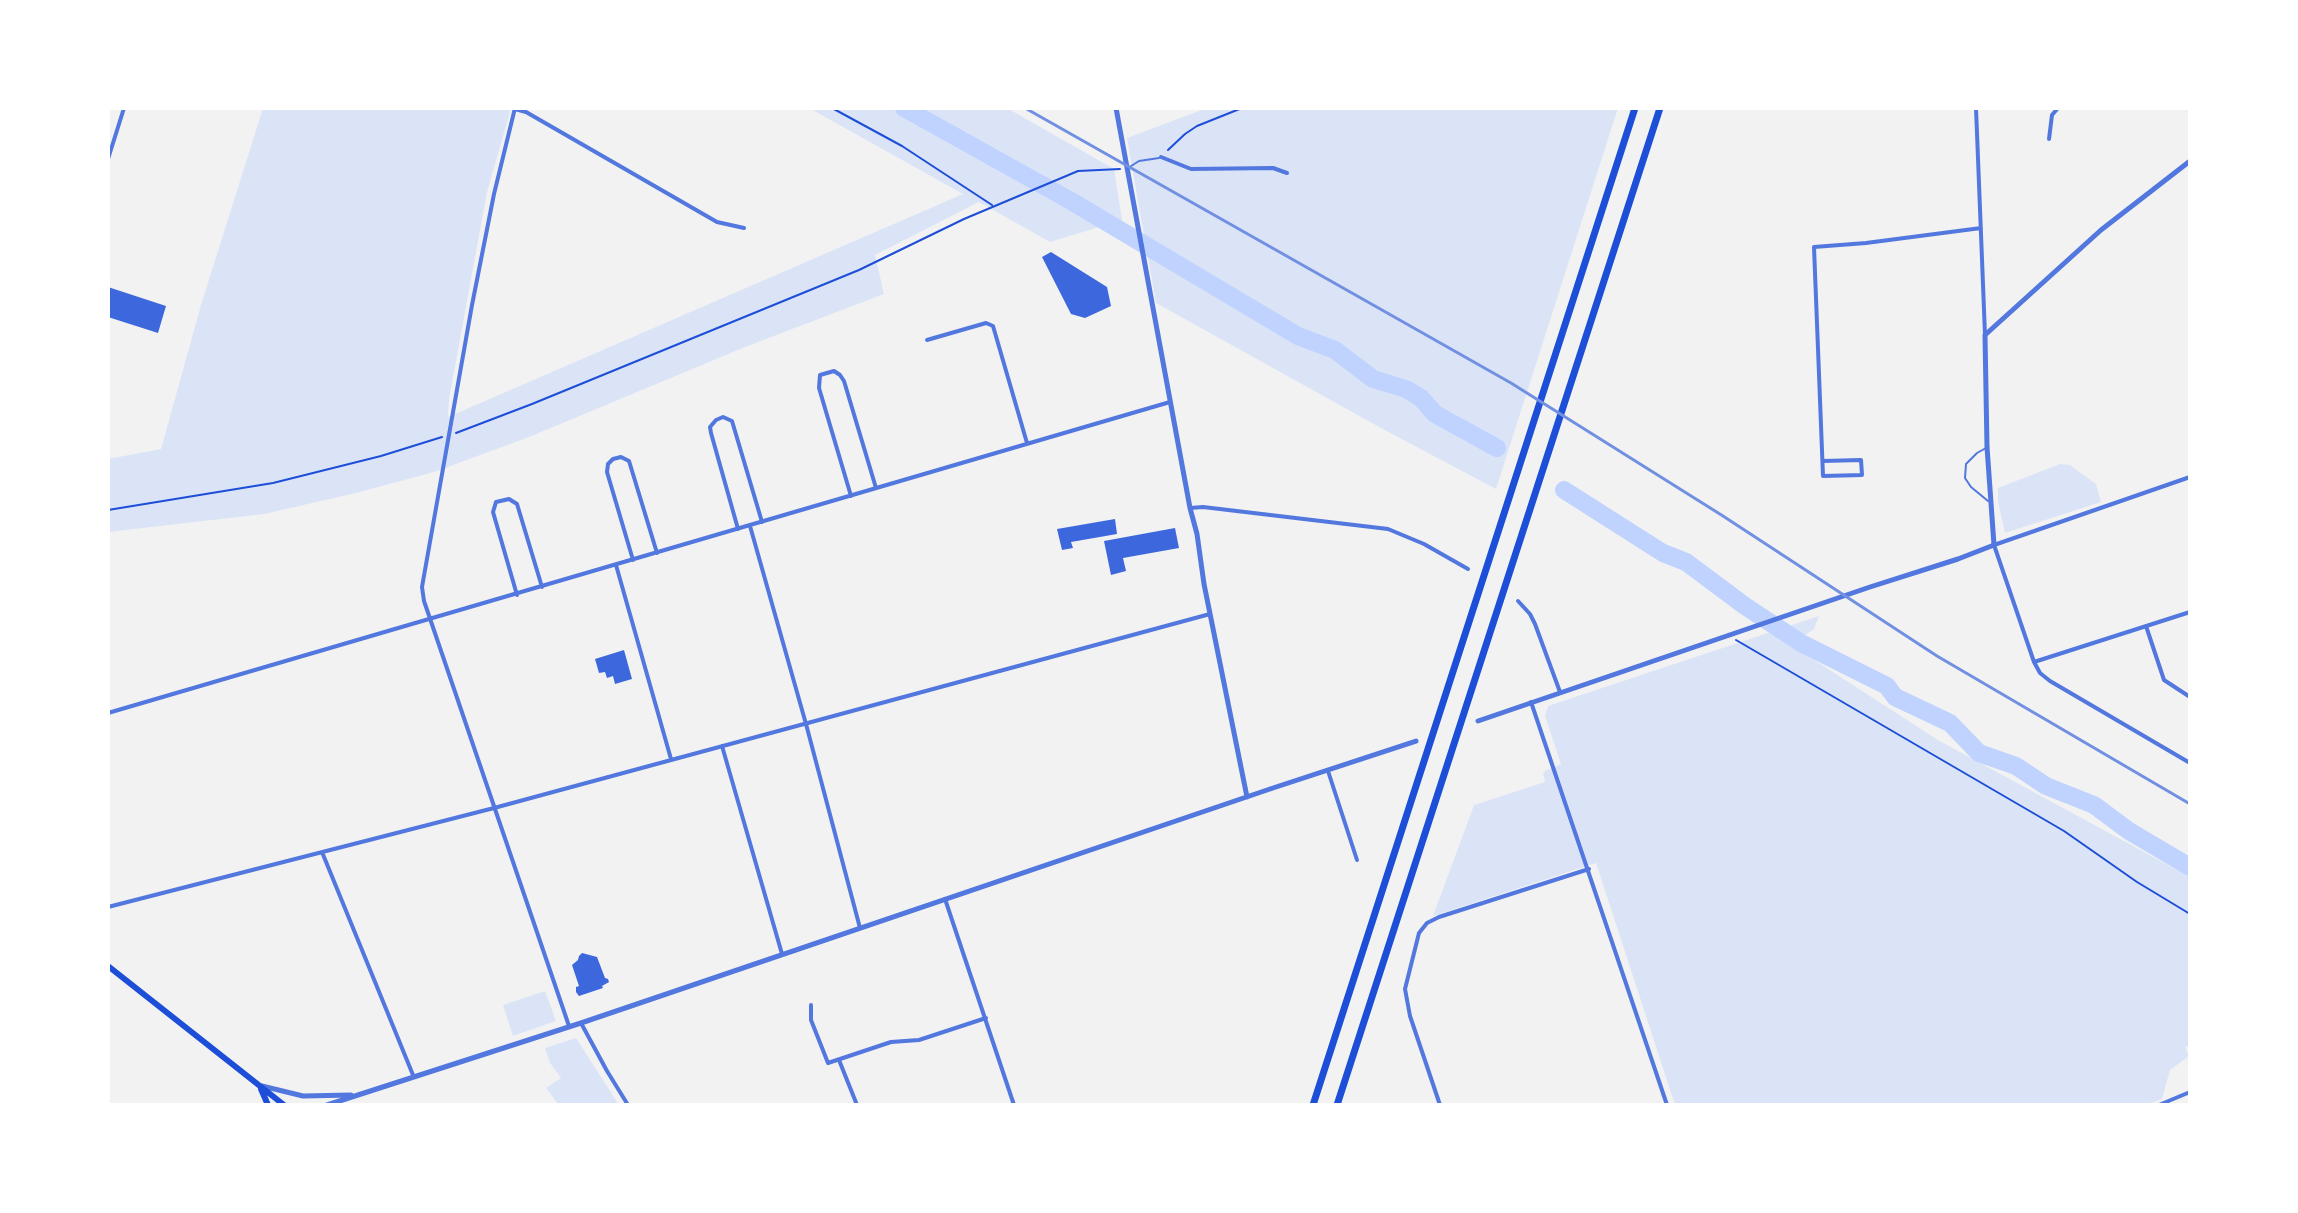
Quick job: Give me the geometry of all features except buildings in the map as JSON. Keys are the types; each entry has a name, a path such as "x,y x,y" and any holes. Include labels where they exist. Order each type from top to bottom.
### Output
{"highway":[{"path":"1313,1105 1635,108"},
{"path":"1337,1105 1660,108"}],"main road":[{"path":"108,966 284,1105"},
{"path":"259,1085 268,1105"}],"street":[{"path":"108,159 124,108"},
{"path":"569,1026 423,594 424,571 472,305 515,108 717,222 744,228"},
{"path":"1116,108 1247,797"},
{"path":"1976,108 1987,447 1994,545 2040,673 2190,763"},
{"path":"2049,139 2052,115 2058,108"},
{"path":"1161,157 1191,169 1273,168 1287,173"},
{"path":"1985,335 2101,230 2190,161"},
{"path":"1823,461 1861,460 1862,475 1823,476 1814,247 1981,228"},
{"path":"927,340 986,323 993,326 1027,443"},
{"path":"851,496 819,388 820,375 834,371 844,381 876,488"},
{"path":"108,713 1170,402"},
{"path":"738,529 711,433 712,423 723,417 729,419 734,427 762,522"},
{"path":"633,560 607,472 608,464 617,458 625,458 631,465 657,553"},
{"path":"1478,721 2190,477"},
{"path":"517,595 493,512 496,502 509,499 517,504 542,587"},
{"path":"1190,508 1388,529 1424,544 1468,569"},
{"path":"750,526 860,928"},
{"path":"616,565 671,759"},
{"path":"1518,601 1535,624 1560,692"},
{"path":"2034,662 2190,612"},
{"path":"108,907 494,808 1210,614"},
{"path":"2146,626 2164,680 2190,697"},
{"path":"1531,702 1667,1105"},
{"path":"327,1105 581,1023 1416,741"},
{"path":"722,746 782,954"},
{"path":"1328,771 1357,860"},
{"path":"322,852 413,1075"},
{"path":"1440,1105 1410,1016 1405,989 1419,933 1427,923 1439,917 1589,869"},
{"path":"945,899 1014,1105"},
{"path":"811,1005 811,1020 828,1063 891,1042 919,1040 986,1018"},
{"path":"581,1023 628,1105"},
{"path":"839,1060 857,1105"},
{"path":"259,1085 303,1096 356,1094"},
{"path":"2159,1105 2190,1092"},
{"path":"350,1105 356,1094"}],"lane":[{"path":"1128,168 1139,161 1161,157"},
{"path":"1987,447 1966,464 1965,478 1990,502"}],"path":[{"path":"832,108 902,146 993,206"},
{"path":"1161,157 1197,126 1242,108"},
{"path":"459,432 859,270 1006,200 1078,171 1128,168"},
{"path":"108,510 273,483 438,439"},
{"path":"1729,636 2064,831 2137,882 2190,914"}],"shaded area":[{"path":"263,108 511,108 487,192 448,417 963,194 809,108 1007,108 1114,169 1122,220 1050,242 979,202 875,255 884,294 745,347 529,437 434,472 264,514 108,532 108,459 161,449 201,305"},
{"path":"1207,108 1618,108 1496,489 1156,303 1127,138"},
{"path":"2060,464 2070,465 2096,484 2101,502 2005,533 1998,488"},
{"path":"1819,616 1814,629 1791,645 1938,740 2190,877 2190,1045 2185,1047 2189,1056 2170,1070 2162,1099 2146,1105 1675,1105 1596,863 1433,916 1474,805 1545,782 1543,772 1561,764 1545,716 1548,706"},
{"path":"545,991 556,1021 513,1036 503,1005"},
{"path":"576,1038 619,1105 559,1105 546,1088 561,1078 550,1063 545,1048"}],"waterway":[{"path":"904,108 1071,201 1298,336 1335,350 1373,379 1406,389 1421,398 1435,414 1497,448"},
{"path":"1564,490 1663,553 1686,562 1801,643 1887,686 1895,697 1950,723 1979,753 2016,766 2046,786 2094,805 2129,831 2190,867"}],"railway":[{"path":"1025,108 1511,383 1723,516 1937,656 2190,804"}]}
